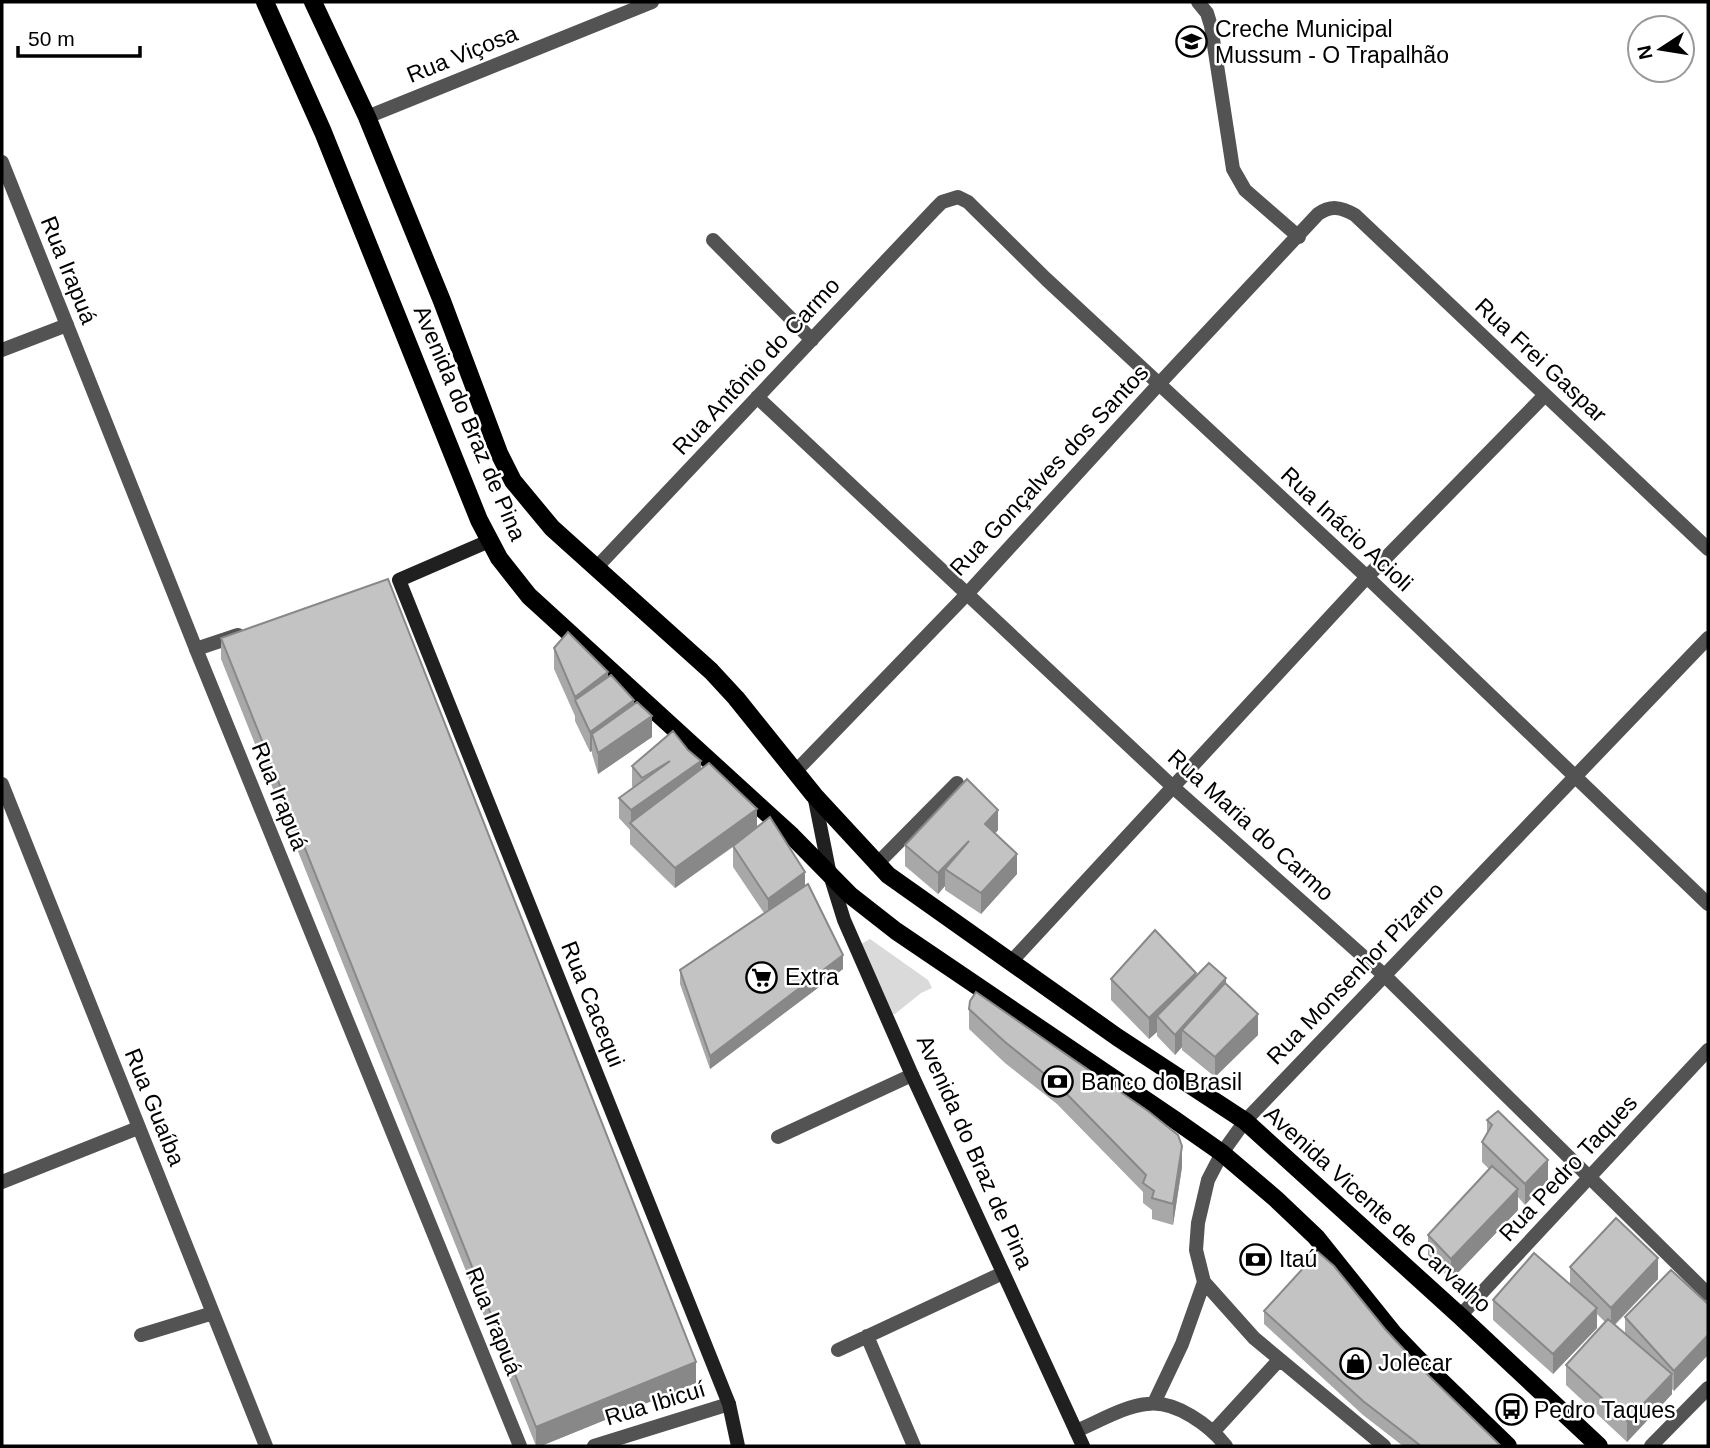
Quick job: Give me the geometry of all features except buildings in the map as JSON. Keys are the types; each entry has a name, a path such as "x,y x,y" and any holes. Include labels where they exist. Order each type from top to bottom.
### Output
{"main road":[{"name":"Avenida do Braz de Pina","path":"265,2 323,132 479,520 499,558 529,596 773,819 830,875"},
{"name":"Avenida do Braz de Pina","path":"313,2 367,117 513,481 552,528 711,671 814,795 830,875 844,920 912,1075 1083,1446"},
{"name":"Rua Cacequi","path":"489,541 393,583 729,1404 738,1446"},
{"name":"Avenida Vicente de Carvalho","path":"814,795 876,865 902,887 1117,1037 1245,1121 1599,1446"},
{"path":"830,875 850,895 896,931 1222,1153 1316,1237 1393,1333 1507,1446"}],"street":[{"name":"Rua Viçosa","path":"367,117 652,2"},
{"path":"1198,2 1207,13 1211,26 1233,169 1245,190 1298,237"},
{"name":"Rua Irapuá","path":"2,162 196,649 520,1446"},
{"name":"Rua Inácio Acioli","path":"950,198 958,197 968,202 1708,904"},
{"name":"Rua Antônio do Carmo","path":"596,568 935,209 950,198"},
{"name":"Rua Gonçalves dos Santos","path":"796,772 967,594 1158,385 1324,210 1340,208"},
{"name":"Rua Frei Gaspar","path":"1340,208 1355,215 1708,549"},
{"path":"713,240 812,340"},
{"path":"2,349 67,325"},
{"path":"1010,963 1367,578 1545,395"},
{"name":"Rua Maria do Carmo","path":"757,397 1173,788 1384,975 1708,1294"},
{"path":"196,649 247,632"},
{"name":"Rua Monsenhor Pizarro","path":"1204,1282 1196,1250 1198,1223 1208,1181 1222,1153 1245,1121 1708,638"},
{"path":"876,865 957,783"},
{"name":"Rua Guaíba","path":"2,784 266,1446"},
{"name":"Rua Pedro Taques","path":"1460,1316 1708,1050"},
{"path":"778,1137 912,1075"},
{"path":"2,1182 138,1128"},
{"path":"838,1350 1003,1273"},
{"path":"1154,1403 1182,1344 1204,1282 1245,1329 1279,1360 1384,1446"},
{"path":"141,1335 213,1313"},
{"path":"867,1336 914,1446"},
{"path":"1214,1430 1279,1360"},
{"path":"1651,1446 1708,1388"},
{"path":"1076,1431 1138,1406 1154,1403 1196,1418 1214,1430 1226,1446"},
{"name":"Rua Ibicuí","path":"594,1446 729,1404"}],"shaded area":[{"path":"870,939 928,980 932,988 921,993 895,1014 861,944"}],"place":[{"name":"Creche Municipal Mussum - O Trapalhão","path":"1192,42"},
{"name":"Extra","path":"762,977"},
{"name":"Banco do Brasil","path":"1058,1082"},
{"name":"Itaú","path":"1256,1259"},
{"name":"Jolecar","path":"1355,1363"},
{"name":"Pedro Taques","path":"1511,1410"}]}
